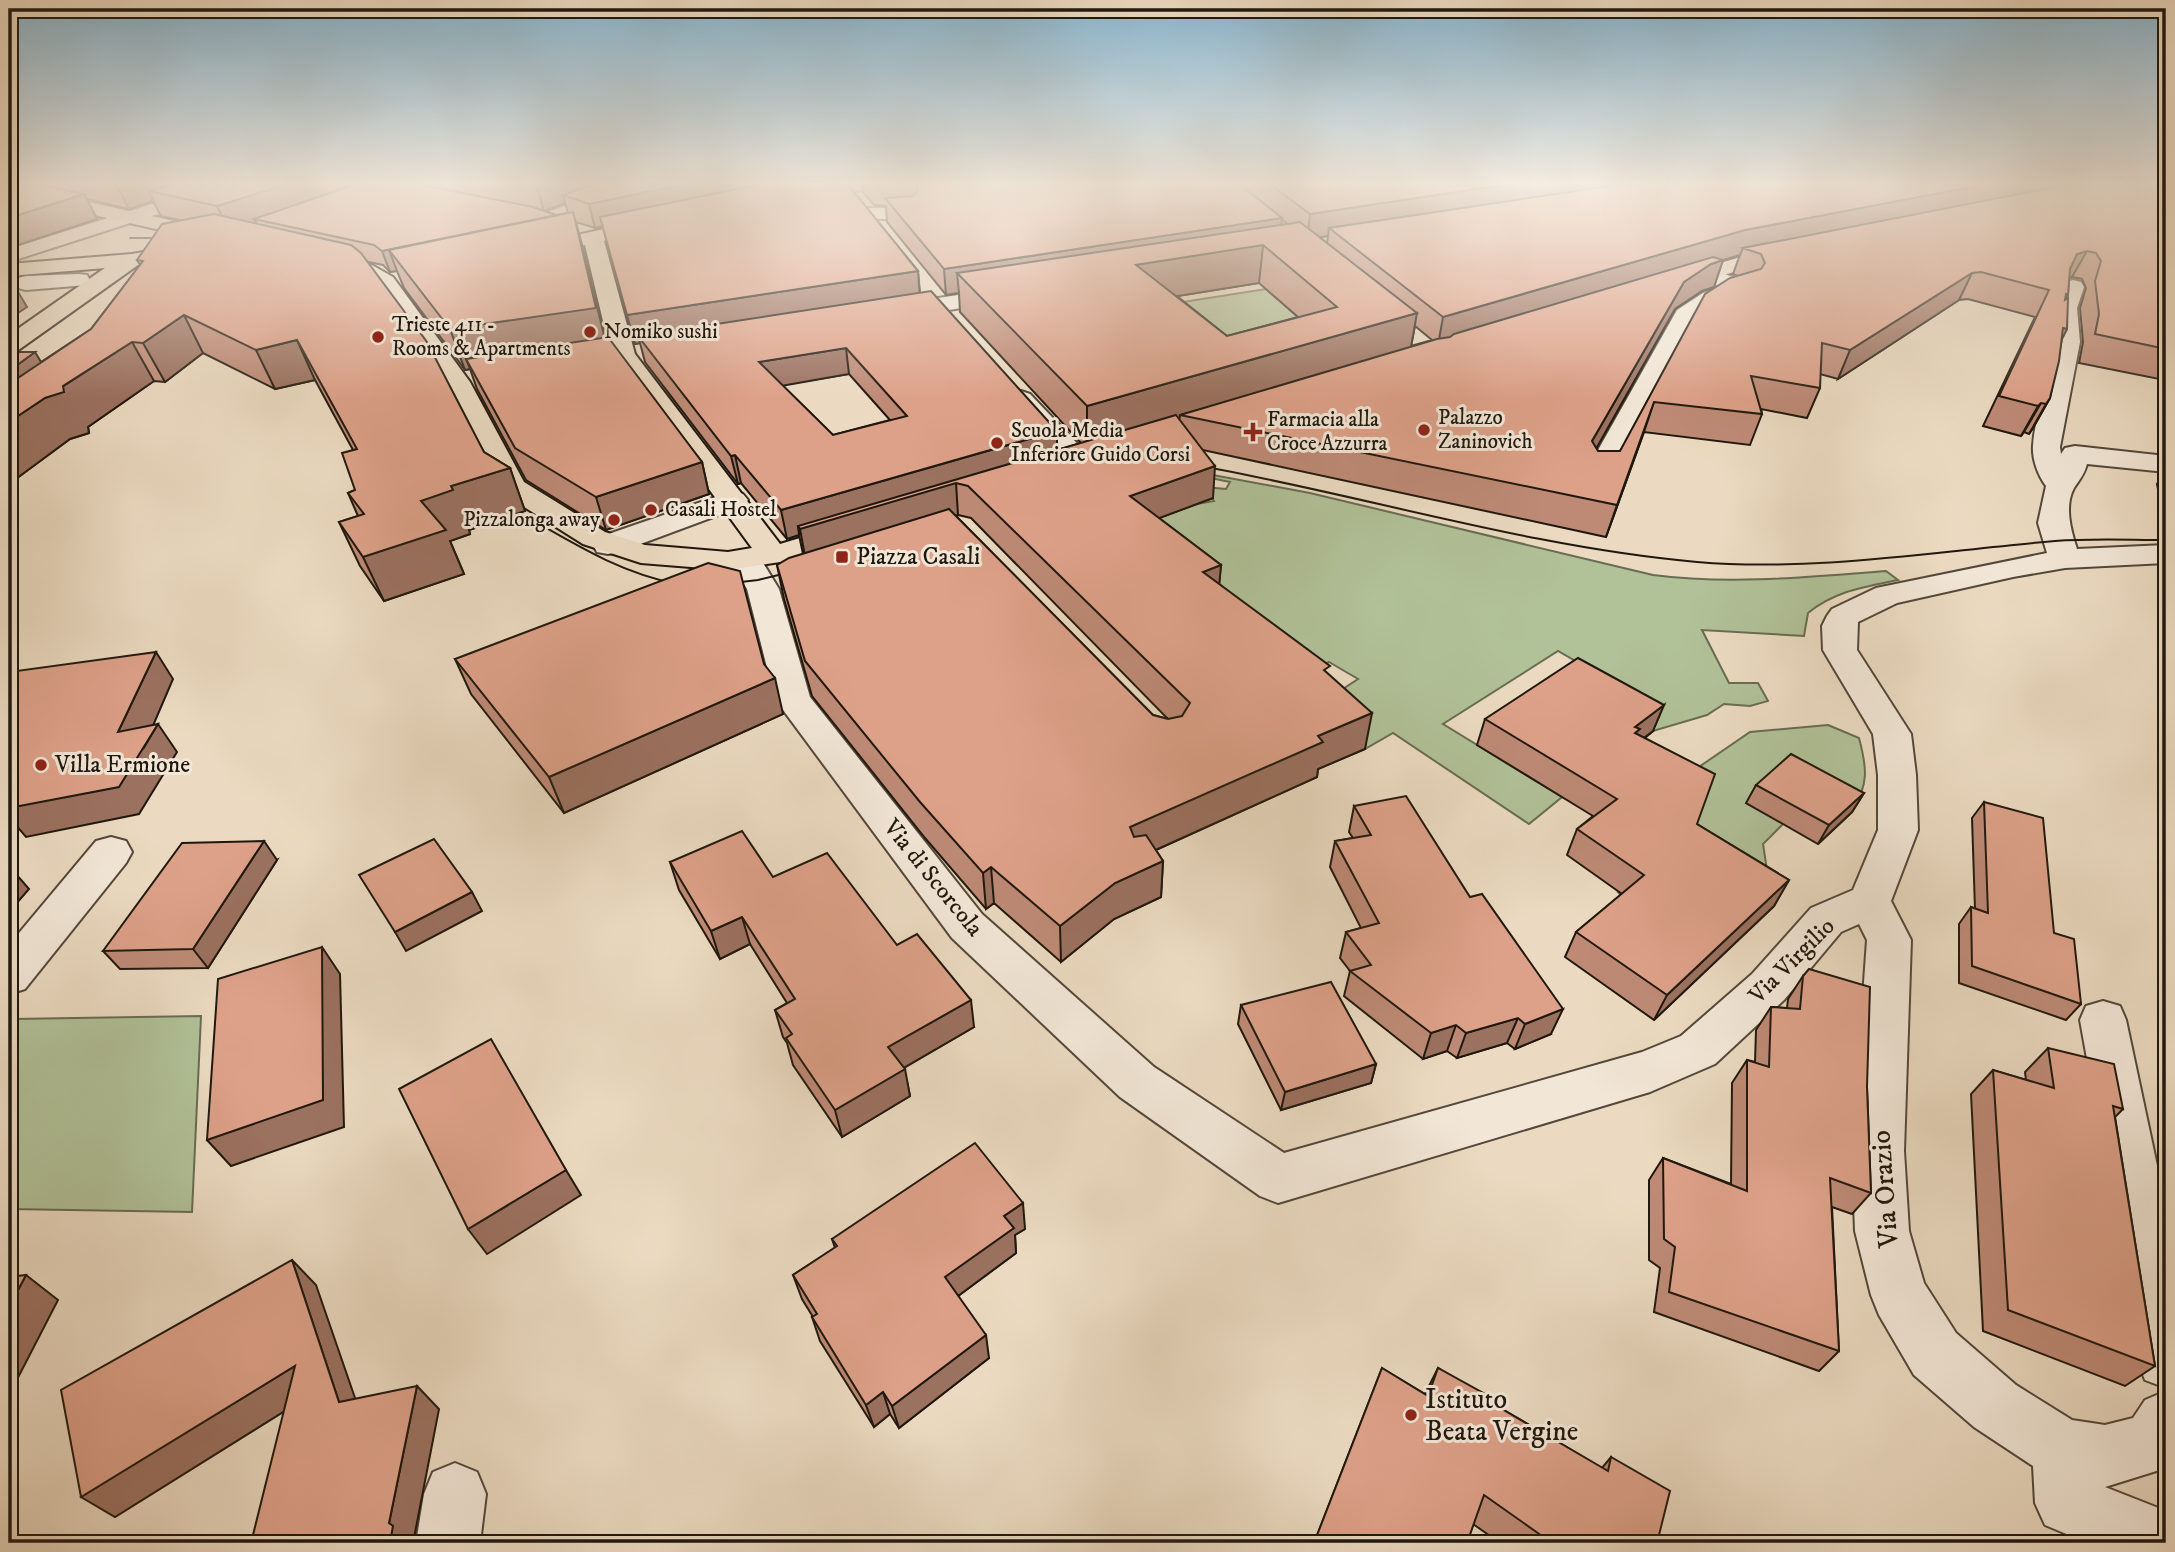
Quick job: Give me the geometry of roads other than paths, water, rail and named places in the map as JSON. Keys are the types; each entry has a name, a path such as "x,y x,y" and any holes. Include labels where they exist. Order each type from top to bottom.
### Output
{"main road":[{"path":"17,277 159,254"},
{"path":"599,254 633,354 733,500 761,568"},
{"path":"1652,291 1705,273 1788,254"},
{"path":"307,256 397,279 457,382 512,487 608,545 641,554 761,568 880,523"},
{"path":"9,346 132,260"}],"street":[{"path":"132,260 154,264 159,270 152,281"},
{"path":"1599,473 1685,315 1711,298 1742,288 1705,273"},
{"path":"17,277 68,279"},
{"path":"2060,486 2052,474 2046,447 2068,342 2066,307 2073,287"},
{"path":"864,317 932,296 1036,290"},
{"path":"932,296 959,328"},
{"path":"595,360 633,354"},
{"path":"457,382 485,377"},
{"path":"1009,385 1075,460"},
{"path":"2065,559 2053,523 2060,486 2070,477 2075,454 2166,464"},
{"path":"608,545 733,500"},
{"path":"1870,901 1898,830 1897,775 1892,734 1840,650 1839,626 1844,616 1887,595 2065,559 2166,554"},
{"path":"761,568 867,556"},
{"name":"Via di Scorcola","path":"761,568 793,699 967,926 1137,1082 1278,1179"},
{"path":"9,976 111,852"},
{"name":"Via Virgilio","path":"1278,1179 1650,1071 1698,1050 1768,987 1826,920 1870,901"},
{"name":"Via Orazio","path":"1870,901 1889,940 1878,1151 1882,1231 1899,1295 1935,1353 1995,1406 2065,1476 2105,1456 2152,1443 2166,1421"},
{"path":"2103,1020 2129,1147 2166,1359"},
{"path":"2065,1476 2166,1543"}],"tram line":[{"path":"1195,465 1570,545 1697,562 1831,562 2055,541 2166,540"},
{"path":"503,500 515,510 614,564 678,584"},
{"path":"724,584 758,580 799,570"}],"place":[{"name":"Nomiko sushi","path":"590,332"},
{"name":"Trieste 411 - Rooms & Apartments","path":"378,337"},
{"name":"Palazzo Zaninovich","path":"1424,430"},
{"name":"Farmacia alla Croce Azzurra","path":"1253,432"},
{"name":"Scuola Media Inferiore Guido Corsi","path":"997,443"},
{"name":"Casali Hostel","path":"651,510"},
{"name":"Pizzalonga away","path":"614,520"},
{"name":"Piazza Casali","path":"842,557"},
{"name":"Villa Ermione","path":"41,765"},
{"name":"Istituto Beata Vergine","path":"1411,1415"}]}
